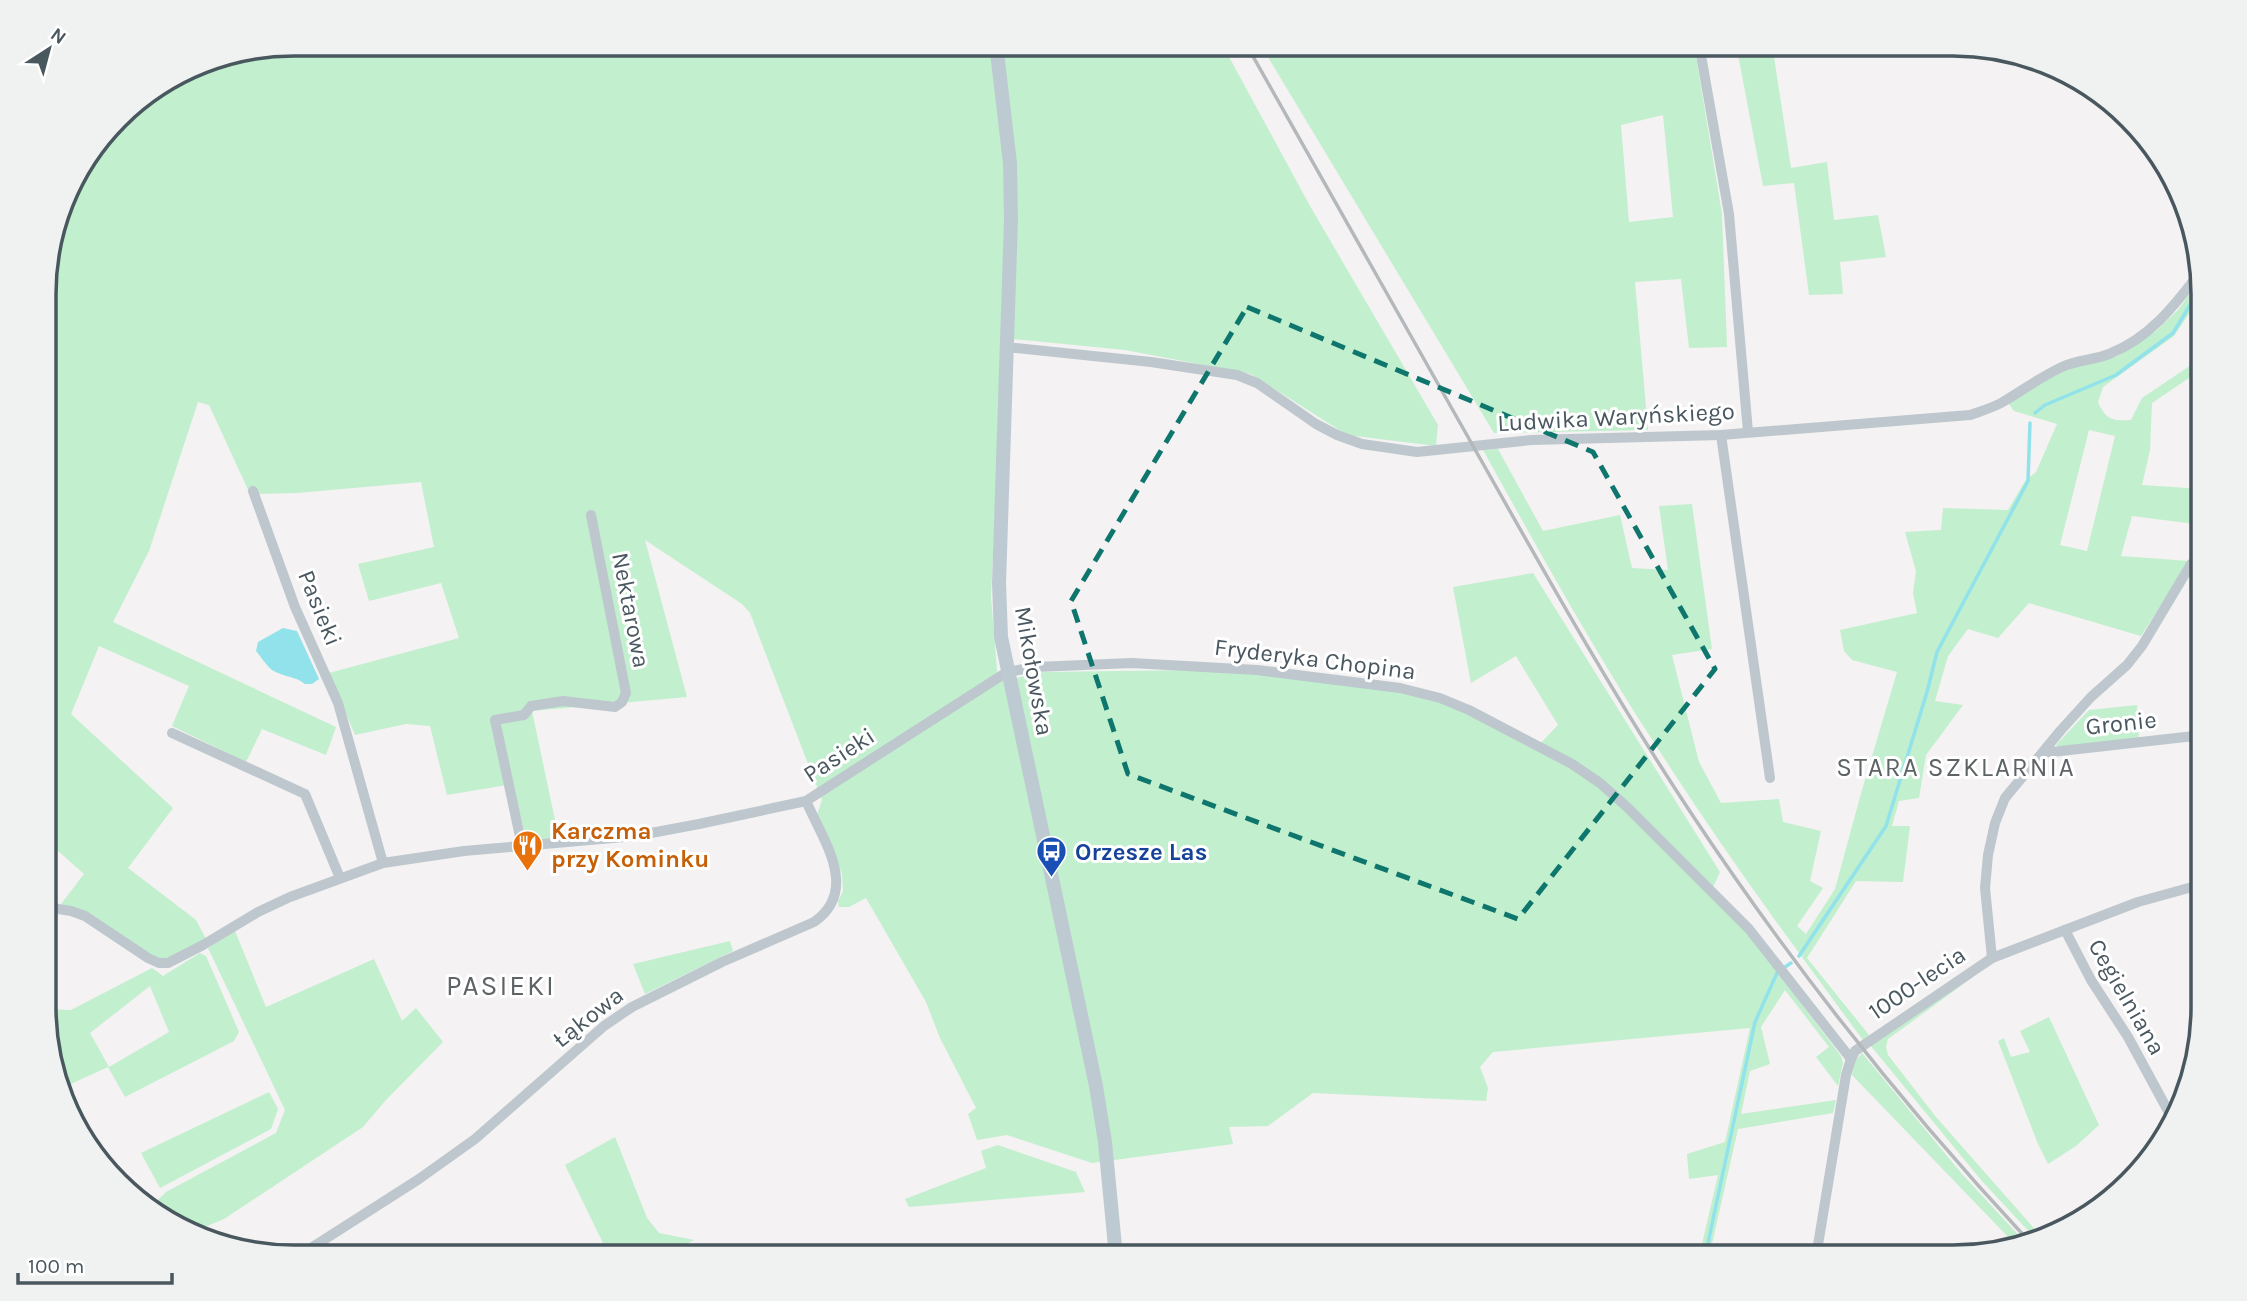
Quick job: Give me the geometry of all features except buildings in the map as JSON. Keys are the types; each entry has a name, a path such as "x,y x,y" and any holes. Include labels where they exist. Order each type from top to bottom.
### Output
{"main road":[{"name":"Mikołowska","path":"997,56 1010,163 1011,220 999,583 1001,637 1096,1086 1105,1142 1115,1245"}],"street":[{"path":"1701,56 1729,214 1748,432"},
{"name":"Ludwika Waryńskiego","path":"1006,347 1151,362 1237,375 1257,383 1316,424 1337,435 1390,449 1442,451 1472,445 1532,440 1721,435 1970,415 1998,405 2064,365 2109,354 2132,342 2151,330 2190,285"},
{"path":"1721,435 1770,778"},
{"name":"Pasieki","path":"253,491 295,607 338,703 383,863"},
{"name":"Nektarowa","path":"522,846 495,720 524,715 531,706 563,701 615,707 622,702 626,694 591,515"},
{"path":"1992,958 1985,888 1995,823 2005,799 2091,697 2127,665 2142,646 2190,567"},
{"name":"Fryderyka Chopina","path":"1007,672 1036,667 1132,663 1245,669 1400,688 1440,698 1469,710 1572,764 1600,783 1627,807 1749,929 1851,1059"},
{"name":"Pasieki","path":"56,909 85,916 148,958 159,963 169,963 258,912 290,897 383,863 464,851 635,836 806,801 1007,672"},
{"path":"172,733 305,794 340,877"},
{"name":"Gronie","path":"2043,753 2190,736"},
{"name":"Łąkowa","path":"316,1245 419,1179 475,1139 604,1026 632,1007 722,962 814,922 825,914 837,891 837,876 806,801"},
{"name":"1000-lecia","path":"1851,1059 1855,1051 1992,958 2138,902 2190,888"},
{"name":"Cegielniana","path":"2065,930 2091,980 2127,1037 2167,1109"},
{"path":"1818,1244 1851,1059"}],"highlighted area":[{"path":"1247,307 1593,452 1715,669 1518,919 1128,774 1071,601"}],"green space":[{"path":"294,56 1229,56 1310,206 1438,425 1436,446 1347,435 1251,374 1125,350 1003,338 991,597 998,682 1044,672 1194,670 1257,674 1400,691 1440,701 1536,748 1558,725 1516,656 1471,683 1453,587 1533,573 1720,872 1710,894 1746,931 1841,1056 1843,1063 1838,1086 1816,1057 1829,1047 1785,990 1761,1027 1770,1064 1750,1071 1741,1114 1836,1100 1833,1113 1738,1129 1712,1244 1702,1244 1718,1175 1689,1179 1687,1154 1725,1142 1750,1028 1493,1052 1480,1067 1488,1088 1486,1101 1313,1093 1268,1126 1229,1127 1233,1144 1092,1163 1007,1135 977,1140 968,1114 976,1108 940,1038 926,1002 866,898 849,907 839,907 838,901 843,891 842,874 817,815 822,800 750,613 742,604 645,540 687,697 532,711 559,839 527,843 513,784 447,795 430,726 406,724 355,735 329,673 459,638 441,583 369,601 358,564 434,547 421,482 297,493 250,494 209,405 198,402 149,551 113,622 336,727 326,755 262,729 246,762 172,726 189,686 99,646 71,714 173,808 128,868 196,920 206,939 166,960 151,956 92,915 61,904 84,874 56,849 58,263 64,232 74,203 96,162 115,137 137,115 162,96 203,74 232,64"},
{"path":"1267,56 1696,56 1722,214 1727,347 1689,348 1681,279 1635,282 1648,430 1494,433","holes":["1663,115 1673,217 1629,222 1621,125"]},
{"path":"1738,56 1774,56 1791,168 1827,162 1834,220 1878,215 1886,257 1840,262 1843,294 1809,295 1794,183 1763,186"},
{"path":"2190,293 2190,312 2174,336 2103,387 2098,402 2110,418 2131,420 2142,398 2190,366 2190,377 2152,403 2150,450 2142,485 2190,488 2190,523 2132,516 2121,556 2189,561 2141,636 2029,603 1998,638 1968,629 1948,656 1935,701 1963,705 1926,755 1919,798 1899,801 1892,826 1910,826 1903,882 1856,881 1807,958 1869,1035 1863,1040 1730,857 1655,744 1588,635 1483,450 1498,449 1543,531 1620,515 1632,568 1668,570 1659,506 1692,504 1712,649 1672,655 1699,762 1721,803 1779,799 1783,822 1821,831 1810,881 1823,888 1797,926 1806,934 1835,889 1897,672 1852,660 1844,651 1840,630 1917,613 1913,593 1916,571 1905,532 1941,530 1943,508 2008,510 2025,481 2036,472 2057,424 2014,411 2009,404 2039,383 2073,367 2118,356 2156,331 2178,310","holes":["2089,430 2115,436 2087,551 2060,545"]},
{"path":"2137,705 2139,740 2060,748 2056,745 2089,710"},
{"path":"235,931 266,1007 374,959 402,1021 416,1008 443,1042 363,1127 224,1219 204,1227 157,1201 166,1192 276,1133 285,1110 208,948"},
{"path":"730,941 733,951 645,994 633,964"},
{"path":"200,953 206,956 239,1032 234,1041 125,1097 108,1067 69,1085 58,1038 56,1009 71,1010 152,968 163,976","holes":["150,986 169,1032 109,1067 90,1033"]},
{"path":"1967,977 1973,977 1888,1039 1886,1047 1888,1055 1936,1117 2035,1230 2029,1232 1981,1180 1870,1045"},
{"path":"2049,1017 2099,1125 2076,1146 2048,1164 1998,1041 2004,1038 2011,1057 2030,1052 2020,1031"},
{"path":"1862,1053 1962,1174 2018,1235 2009,1238 1852,1075 1854,1063"},
{"path":"269,1092 278,1109 271,1129 160,1188 141,1153"},
{"path":"615,1137 647,1218 659,1233 694,1240 685,1245 601,1245 603,1243 565,1165"},
{"path":"998,1145 1076,1172 1085,1192 909,1207 905,1199 986,1168 981,1151"}],"water":[{"path":"283,628 297,631 319,679 312,684 305,684 272,670 256,651 258,642"}],"waterway":[{"path":"2035,413 2045,405 2116,375 2173,333 2190,305"},
{"path":"1799,956 1886,826 1937,652 2028,481 2030,423"},
{"path":"1785,967 1791,963"},
{"path":"1708,1244 1755,1022 1777,973"}],"railway":[{"path":"1253,56 1564,605 1693,816 1770,927 1851,1034 1937,1139 2022,1234"}],"place":[{"name":"Karczma przy Kominku","path":"528,872"},
{"name":"Orzesze Las","path":"1052,879"}],"district":[{"name":"STARA SZKLARNIA","path":"1956,767"},
{"name":"PASIEKI","path":"501,985"}]}
